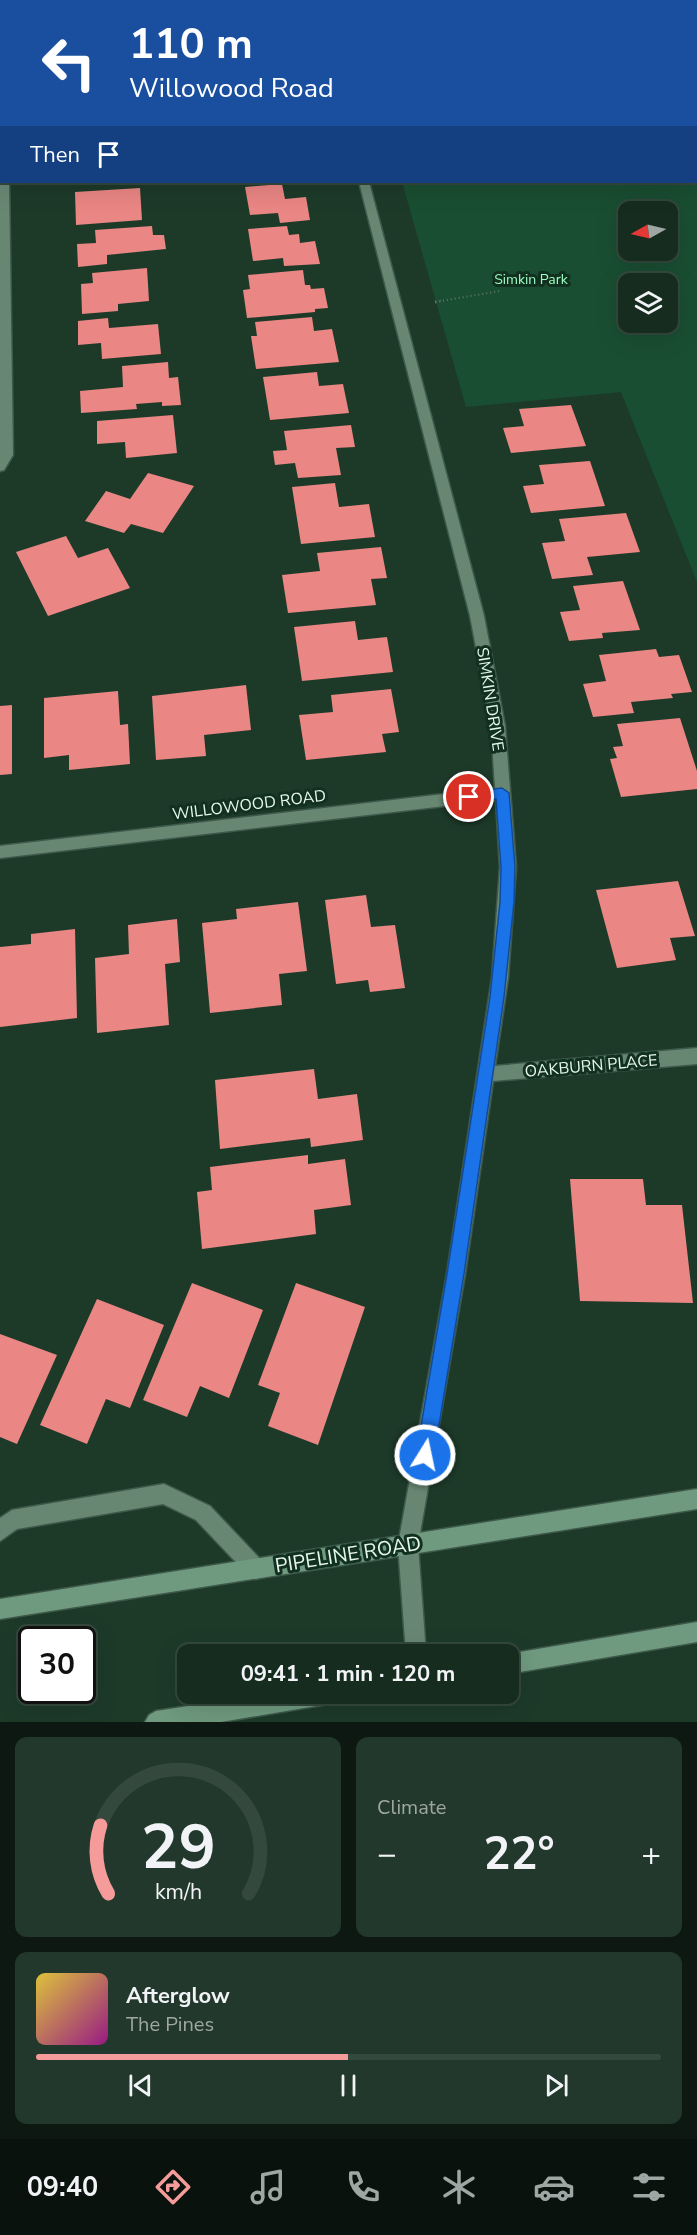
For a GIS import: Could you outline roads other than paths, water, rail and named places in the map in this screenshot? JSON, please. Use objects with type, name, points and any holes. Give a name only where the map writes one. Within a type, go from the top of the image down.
[{"type":"street","points":[[0,467],[7,456],[4,183]]},
{"type":"street","name":"SIMKIN DRIVE","points":[[364,183],[477,616],[498,726],[508,867],[500,978],[456,1274],[408,1545],[415,1644]]},
{"type":"street","name":"WILLOWOOD ROAD","points":[[0,852],[502,793]]},
{"type":"street","name":"OAKBURN PLACE","points":[[485,1074],[697,1056]]},
{"type":"street","points":[[0,1531],[12,1520],[164,1494],[203,1513],[256,1569]]},
{"type":"street","name":"PIPELINE ROAD","points":[[0,1609],[697,1499]]},
{"type":"street","points":[[519,1662],[697,1632]]},
{"type":"street","points":[[156,1722],[267,1704]]},
{"type":"park label","name":"Simkin Park","points":[[531,279]]}]
